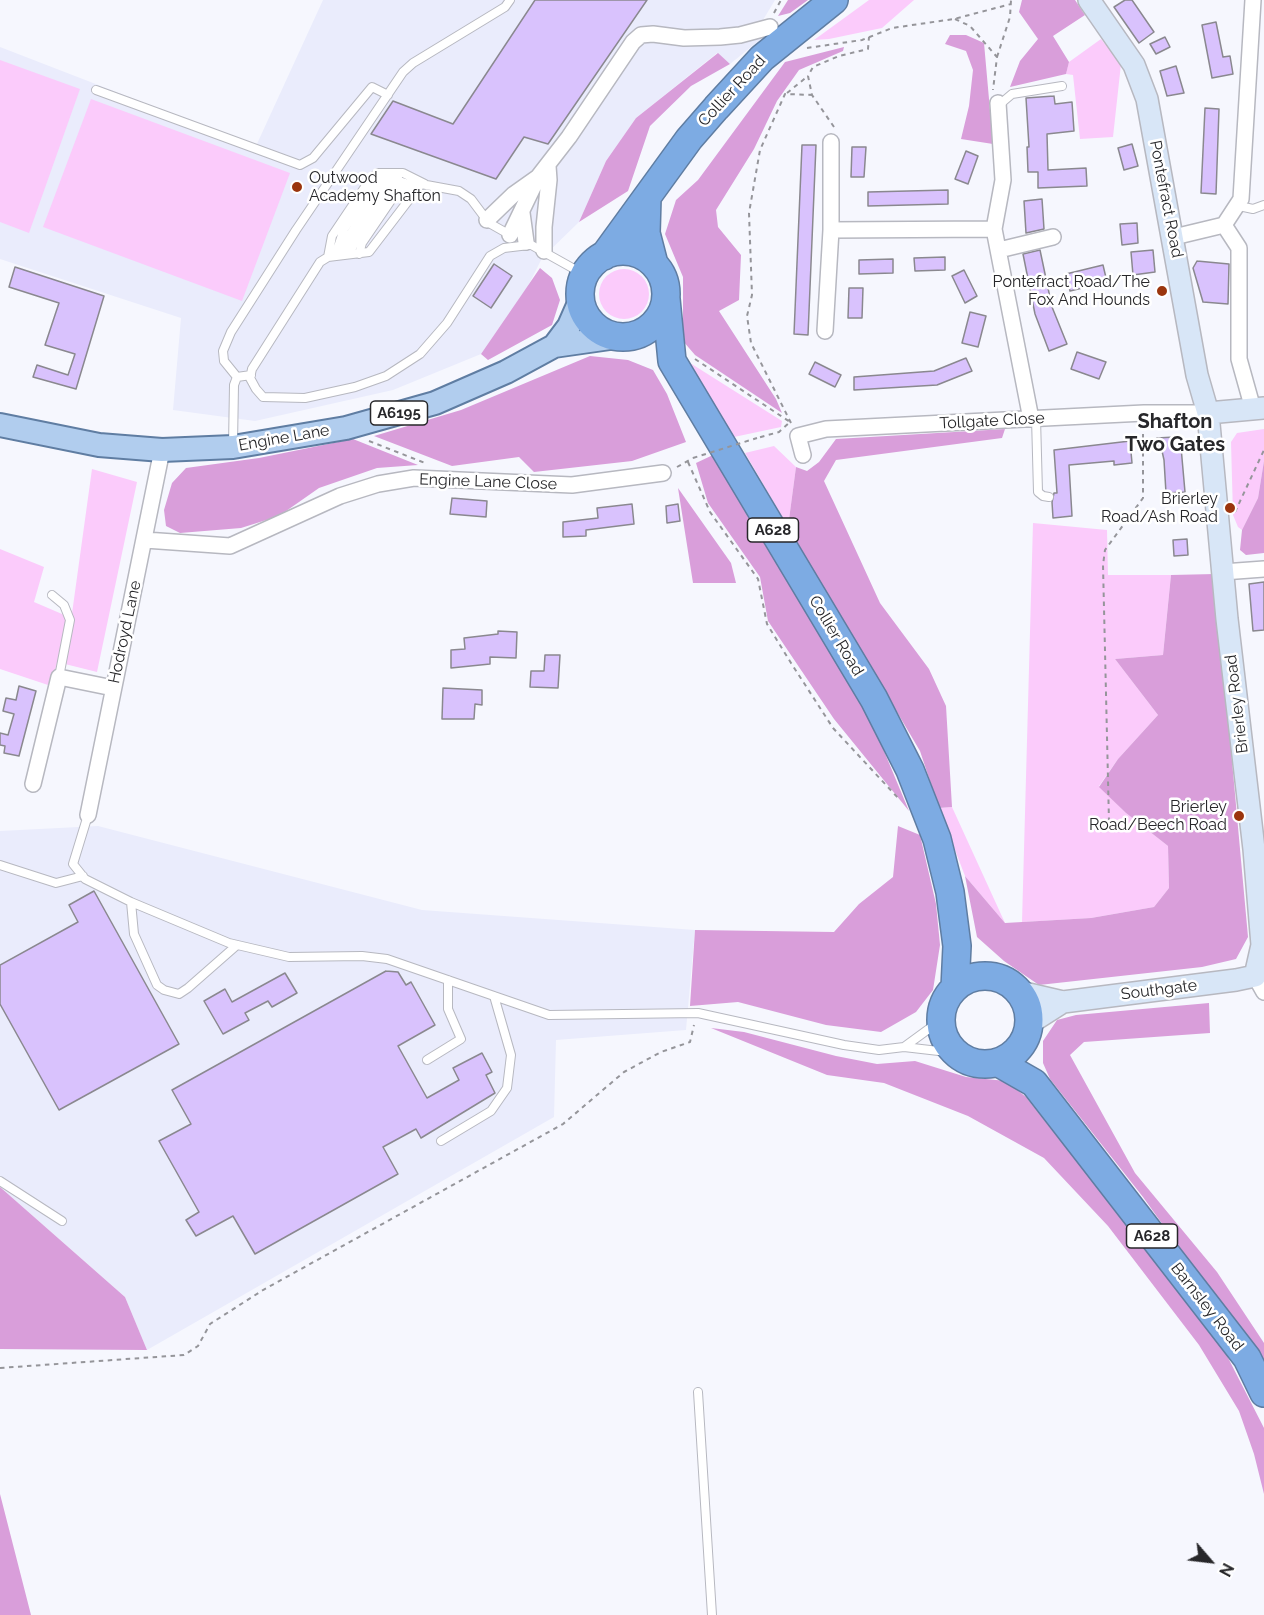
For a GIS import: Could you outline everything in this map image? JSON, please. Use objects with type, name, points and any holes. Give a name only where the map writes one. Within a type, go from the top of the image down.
[{"type":"highway","name":"Collier Road","points":[[604,256],[689,139],[774,35],[834,0]]},
{"type":"highway","name":"A628","points":[[648,198],[646,233],[654,264],[663,280],[666,299]]},
{"type":"highway","points":[[583,288],[593,264],[604,256],[630,252],[654,264]]},
{"type":"highway","name":"A628","points":[[583,288],[584,311],[597,328],[621,337]]},
{"type":"highway","name":"Collier Road","points":[[666,299],[683,360],[874,699],[910,770],[937,840],[950,892],[956,929],[955,988]]},
{"type":"highway","points":[[621,337],[637,335],[657,321],[666,299]]},
{"type":"highway","name":"Collier Road","points":[[621,337],[637,340],[683,360]]},
{"type":"highway","name":"Collier Road","points":[[956,929],[983,976]]},
{"type":"highway","points":[[956,1053],[945,1038],[941,1020],[947,997],[955,988],[973,978],[983,976],[1004,980],[1020,992],[1029,1012],[1028,1029],[1011,1057],[999,1063]]},
{"type":"highway","name":"Barnsley Road","points":[[1028,1029],[1034,1083]]},
{"type":"highway","name":"A628","points":[[956,1053],[976,1064],[999,1063]]},
{"type":"highway","name":"Barnsley Road","points":[[999,1063],[1034,1083],[1247,1358],[1264,1393]]},
{"type":"main road","name":"Engine Lane","points":[[554,346],[569,326],[583,288]]},
{"type":"main road","name":"Engine Lane","points":[[0,425],[99,445],[162,450],[233,447],[346,428],[435,403],[506,372],[554,346],[621,337]]},
{"type":"street","points":[[1174,237],[1224,225],[1239,206],[1253,0]]},
{"type":"street","name":"Pontefract Road","points":[[1094,2],[1134,65],[1147,99],[1174,237],[1197,375],[1208,413]]},
{"type":"street","points":[[498,228],[543,172],[633,42],[641,35],[720,37],[774,35]]},
{"type":"street","points":[[999,104],[1003,180],[994,229],[1033,418]]},
{"type":"street","points":[[825,331],[831,230],[831,142]]},
{"type":"street","points":[[498,228],[522,213],[543,172]]},
{"type":"street","points":[[534,246],[544,227],[549,180],[543,172]]},
{"type":"street","points":[[522,213],[534,246]]},
{"type":"street","points":[[1208,413],[1258,408],[1239,359],[1239,248],[1224,225]]},
{"type":"street","points":[[831,230],[994,229]]},
{"type":"street","points":[[999,250],[1053,237]]},
{"type":"street","name":"Tollgate Close","points":[[798,436],[826,429],[1144,413],[1208,413]]},
{"type":"street","name":"Brierley Road","points":[[1208,413],[1223,572],[1259,849],[1262,945],[1259,984]]},
{"type":"street","points":[[798,436],[803,455]]},
{"type":"street","name":"Hodroyd Lane","points":[[88,815],[162,450]]},
{"type":"street","name":"Engine Lane Close","points":[[145,540],[230,546],[299,517],[340,496],[378,484],[414,478],[572,485],[663,473]]},
{"type":"street","points":[[1223,572],[1264,569]]},
{"type":"street","points":[[33,784],[59,677],[113,688]]},
{"type":"street","name":"Southgate","points":[[1020,992],[1063,1002],[1259,984]]},
{"type":"street","name":"Southgate","points":[[1028,1029],[1063,1002]]},
{"type":"lane","points":[[237,378],[224,361],[223,351],[231,332],[296,230],[388,94],[413,63],[505,7],[510,0]]},
{"type":"lane","points":[[999,104],[1012,94],[1062,86]]},
{"type":"lane","points":[[96,90],[300,165],[308,163],[313,158],[372,87],[388,94]]},
{"type":"lane","points":[[338,255],[332,236],[371,178],[378,173],[403,174],[418,187]]},
{"type":"lane","points":[[534,246],[504,248],[490,256],[447,323],[420,354],[386,376],[319,396],[270,398],[263,397],[256,389],[251,375],[252,369],[314,270],[338,255],[383,186],[399,181],[418,187],[459,191],[471,199],[498,228],[534,246],[583,288]]},
{"type":"lane","points":[[338,255],[369,252],[418,187]]},
{"type":"lane","points":[[359,254],[362,243],[399,190],[418,187]]},
{"type":"lane","points":[[1239,206],[1253,209],[1264,205]]},
{"type":"lane","points":[[237,378],[251,375]]},
{"type":"lane","points":[[233,447],[234,385],[237,378]]},
{"type":"lane","points":[[1033,418],[1038,492],[1049,497]]},
{"type":"lane","points":[[52,595],[64,605],[70,620],[59,677]]},
{"type":"lane","points":[[88,815],[73,864],[83,876],[130,902],[237,945],[289,957],[362,956],[387,959],[549,1015],[698,1013],[844,1045],[879,1050],[904,1047],[956,1053]]},
{"type":"lane","points":[[0,865],[56,884],[83,876]]},
{"type":"lane","points":[[130,902],[134,933],[157,985],[164,990],[180,994],[237,945]]},
{"type":"lane","points":[[427,1060],[461,1039],[448,1009],[448,980]]},
{"type":"lane","points":[[441,1141],[491,1111],[511,1078],[511,1055],[494,996]]},
{"type":"lane","points":[[904,1047],[941,1020]]},
{"type":"lane","points":[[0,1180],[62,1221]]},
{"type":"lane","points":[[698,1392],[712,1615]]},
{"type":"path","points":[[999,104],[993,92],[997,57],[1011,0]]},
{"type":"path","points":[[774,35],[787,51],[868,37],[892,28],[954,19],[1011,4]]},
{"type":"path","points":[[954,19],[970,26],[997,57]]},
{"type":"path","points":[[798,436],[752,343],[747,316],[752,295],[749,213],[760,150],[785,94],[808,76],[813,67],[839,56],[868,49],[868,37]]},
{"type":"path","points":[[808,76],[812,95],[834,127],[831,142]]},
{"type":"path","points":[[785,94],[812,95]]},
{"type":"path","points":[[683,360],[790,422]]},
{"type":"path","points":[[1109,822],[1103,565],[1105,550],[1143,498],[1144,413]]},
{"type":"path","points":[[663,473],[693,458],[779,432],[790,422]]},
{"type":"path","points":[[346,428],[356,436],[430,465],[444,480]]},
{"type":"path","points":[[1233,515],[1264,450]]},
{"type":"path","points":[[687,462],[710,512],[758,579],[767,624],[791,663],[833,728],[905,805]]},
{"type":"path","points":[[0,1368],[184,1355],[198,1346],[210,1324],[263,1290],[524,1148],[563,1124],[624,1072],[661,1052],[690,1042],[698,1013]]},
{"type":"shaded area","name":"Outwood Academy Shafton","points":[[323,0],[775,0],[763,20],[766,35],[730,64],[717,53],[636,118],[606,161],[579,222],[542,258],[528,286],[481,354],[393,390],[255,421],[173,410],[181,318],[0,259],[0,47],[256,146]]},
{"type":"shaded area","points":[[788,0],[808,0],[790,13],[778,16]]},
{"type":"shaded area","points":[[869,0],[914,0],[882,28],[814,40]]},
{"type":"shaded area","points":[[1022,0],[1075,0],[1085,15],[1053,36],[1069,62],[1066,74],[1010,87],[1020,61],[1038,39],[1019,12]]},
{"type":"shaded area","points":[[950,35],[966,35],[984,43],[993,144],[961,139],[969,106],[973,70],[966,51],[945,44]]},
{"type":"shaded area","points":[[1101,39],[1121,64],[1113,137],[1080,139],[1073,75],[1066,74],[1069,62]]},
{"type":"shaded area","points":[[844,47],[843,51],[799,70],[777,101],[754,149],[716,210],[718,227],[741,255],[739,300],[719,311],[776,399],[782,413],[695,355],[683,341],[683,277],[665,234],[676,200],[698,180],[785,62]]},
{"type":"shaded area","points":[[718,53],[730,64],[691,86],[650,126],[628,191],[579,222],[606,161],[636,118]]},
{"type":"shaded area","points":[[0,60],[80,89],[29,233],[0,222]]},
{"type":"shaded area","points":[[91,99],[290,173],[242,301],[43,227]]},
{"type":"shaded area","points":[[540,268],[552,278],[560,300],[552,325],[488,360],[481,354]]},
{"type":"shaded area","points":[[619,269],[629,269],[642,276],[649,289],[649,299],[642,312],[629,319],[619,319],[610,315],[603,308],[599,299],[599,289],[603,280],[610,273]]},
{"type":"shaded area","points":[[590,356],[628,360],[653,370],[667,394],[686,442],[632,461],[534,472],[519,457],[452,466],[374,436],[461,410]]},
{"type":"shaded area","points":[[687,361],[782,421],[781,427],[734,437]]},
{"type":"shaded area","points":[[1005,429],[1002,438],[836,460],[824,481],[880,603],[929,669],[946,706],[952,807],[939,808],[920,751],[788,527],[796,467],[807,471],[819,462],[836,439]]},
{"type":"shaded area","points":[[1264,429],[1264,461],[1258,498],[1242,530],[1238,527],[1233,515],[1231,442],[1237,433]]},
{"type":"shaded area","points":[[353,439],[418,465],[377,468],[319,488],[279,516],[241,528],[180,533],[166,526],[164,510],[172,483],[186,468],[259,458]]},
{"type":"shaded area","points":[[774,446],[796,467],[788,527],[745,453]]},
{"type":"shaded area","points":[[713,455],[864,703],[909,811],[834,719],[768,621],[760,577],[708,503],[696,463]]},
{"type":"shaded area","points":[[1264,461],[1264,553],[1246,555],[1240,550],[1242,530],[1258,498]]},
{"type":"shaded area","points":[[92,469],[137,482],[97,672],[65,664]]},
{"type":"shaded area","points":[[678,488],[731,563],[736,583],[693,583]]},
{"type":"shaded area","points":[[1033,523],[1107,530],[1108,575],[1171,575],[1163,655],[1115,659],[1158,715],[1118,759],[1099,786],[1126,813],[1168,846],[1169,888],[1154,907],[1091,918],[1022,922]]},
{"type":"shaded area","points":[[0,549],[44,567],[34,602],[69,617],[51,686],[0,669]]},
{"type":"shaded area","points":[[1215,574],[1248,937],[1236,959],[1202,967],[1039,985],[1004,961],[977,937],[965,876],[1005,923],[1091,918],[1154,907],[1169,888],[1168,846],[1126,813],[1099,787],[1118,759],[1158,715],[1115,659],[1163,655],[1171,575]]},
{"type":"shaded area","points":[[952,807],[1005,923],[965,876],[939,808]]},
{"type":"shaded area","points":[[98,826],[422,910],[695,930],[686,1030],[556,1040],[554,1117],[147,1350],[125,1297],[0,1187],[0,831]]},
{"type":"shaded area","points":[[898,826],[920,835],[936,904],[940,945],[933,990],[916,1012],[881,1032],[826,1025],[738,1002],[690,1006],[695,930],[834,932],[859,904],[893,877]]},
{"type":"shaded area","points":[[1209,1003],[1210,1033],[1084,1042],[1070,1055],[1135,1173],[1217,1272],[1264,1343],[1264,1366],[1143,1197],[1050,1079],[1043,1063],[1043,1041],[1057,1020],[1076,1015]]},
{"type":"shaded area","points":[[711,1028],[744,1032],[836,1056],[877,1064],[915,1061],[966,1077],[1006,1081],[1026,1097],[1222,1346],[1264,1428],[1264,1494],[1254,1454],[1239,1411],[1199,1345],[1108,1226],[1044,1158],[968,1116],[884,1083],[827,1075]]},
{"type":"shaded area","points":[[0,1187],[125,1297],[147,1350],[0,1349]]},
{"type":"shaded area","points":[[0,1494],[31,1615],[0,1615]]},
{"type":"building","points":[[535,0],[647,0],[548,144],[524,137],[496,179],[371,134],[393,101],[453,124]]},
{"type":"building","points":[[1125,0],[1132,0],[1154,32],[1139,43],[1114,7]]},
{"type":"building","points":[[1216,22],[1223,57],[1230,56],[1233,74],[1212,78],[1202,25]]},
{"type":"building","points":[[1165,37],[1170,47],[1156,54],[1150,44]]},
{"type":"building","points":[[1176,66],[1184,93],[1167,96],[1160,71]]},
{"type":"building","points":[[1054,96],[1055,104],[1072,102],[1074,131],[1047,134],[1048,170],[1086,168],[1087,186],[1038,188],[1038,172],[1028,172],[1026,98]]},
{"type":"building","points":[[1205,108],[1219,109],[1216,194],[1201,193]]},
{"type":"building","points":[[1132,144],[1138,166],[1124,170],[1118,148]]},
{"type":"building","points":[[802,145],[816,145],[808,335],[794,334]]},
{"type":"building","points":[[852,147],[866,147],[864,177],[851,177]]},
{"type":"building","points":[[966,151],[978,156],[968,184],[955,179]]},
{"type":"building","points":[[948,190],[948,204],[868,206],[868,192]]},
{"type":"building","points":[[1042,199],[1044,229],[1026,233],[1024,201]]},
{"type":"building","points":[[1137,223],[1138,243],[1122,245],[1120,224]]},
{"type":"building","points":[[1040,250],[1052,307],[1067,344],[1049,351],[1035,314],[1023,254]]},
{"type":"building","points":[[1153,250],[1155,272],[1133,275],[1131,252]]},
{"type":"building","points":[[945,257],[945,270],[915,271],[914,258]]},
{"type":"building","points":[[893,259],[893,273],[859,274],[859,260]]},
{"type":"building","points":[[1197,261],[1229,264],[1228,304],[1203,302],[1193,268]]},
{"type":"building","points":[[494,264],[512,276],[491,308],[473,296]]},
{"type":"building","points":[[1103,265],[1107,282],[1070,291],[1066,274]]},
{"type":"building","points":[[15,267],[104,296],[76,389],[33,377],[37,365],[68,375],[75,354],[45,345],[59,303],[9,287]]},
{"type":"building","points":[[964,270],[977,296],[965,303],[952,276]]},
{"type":"building","points":[[849,288],[863,288],[862,318],[848,318]]},
{"type":"building","points":[[970,312],[986,316],[978,347],[962,343]]},
{"type":"building","points":[[1077,352],[1106,362],[1099,379],[1071,369]]},
{"type":"building","points":[[966,358],[972,371],[937,385],[854,390],[854,377],[934,371]]},
{"type":"building","points":[[815,362],[841,375],[835,387],[809,374]]},
{"type":"building","points":[[1175,437],[1176,448],[1181,447],[1185,492],[1166,493],[1164,460],[1162,451],[1158,451],[1157,438]]},
{"type":"building","points":[[1130,441],[1132,463],[1114,465],[1114,461],[1069,465],[1072,516],[1053,518],[1052,502],[1054,493],[1057,493],[1054,450]]},
{"type":"building","points":[[452,498],[487,501],[486,517],[450,514]]},
{"type":"building","points":[[632,504],[634,524],[586,530],[586,536],[563,537],[563,522],[598,518],[597,508]]},
{"type":"building","points":[[678,504],[680,521],[667,523],[666,506]]},
{"type":"building","points":[[1187,539],[1188,555],[1174,556],[1173,540]]},
{"type":"building","points":[[1264,582],[1264,630],[1253,631],[1249,584]]},
{"type":"building","points":[[498,631],[517,632],[516,658],[490,657],[490,664],[451,668],[451,650],[465,649],[464,638],[498,634]]},
{"type":"building","points":[[545,655],[560,655],[558,688],[530,687],[531,671],[544,671]]},
{"type":"building","points":[[19,686],[36,691],[19,756],[4,753],[5,746],[0,745],[0,733],[8,735],[14,714],[3,711],[6,698],[16,700]]},
{"type":"building","points":[[443,688],[482,690],[482,705],[475,704],[474,719],[442,719]]},
{"type":"building","points":[[94,891],[179,1044],[59,1110],[0,1004],[0,965],[78,922],[69,905]]},
{"type":"building","points":[[386,971],[398,972],[406,985],[411,982],[435,1025],[398,1046],[427,1098],[459,1080],[453,1068],[482,1053],[492,1072],[486,1075],[495,1093],[421,1138],[416,1129],[383,1147],[398,1174],[255,1254],[233,1216],[196,1236],[186,1220],[199,1212],[159,1141],[191,1124],[172,1090]]},
{"type":"building","points":[[285,973],[297,993],[272,1007],[268,1001],[245,1013],[249,1020],[223,1034],[204,1001],[225,989],[232,1002]]},
{"type":"place","name":"Outwood Academy Shafton","points":[[297,187]]},
{"type":"place","name":"Pontefract Road/The Fox And Hounds","points":[[1162,291]]},
{"type":"place","name":"Brierley Road/Ash Road","points":[[1230,508]]},
{"type":"place","name":"Brierley Road/Beech Road","points":[[1239,816]]},
{"type":"district","name":"Shafton Two Gates","points":[[1175,434]]}]
